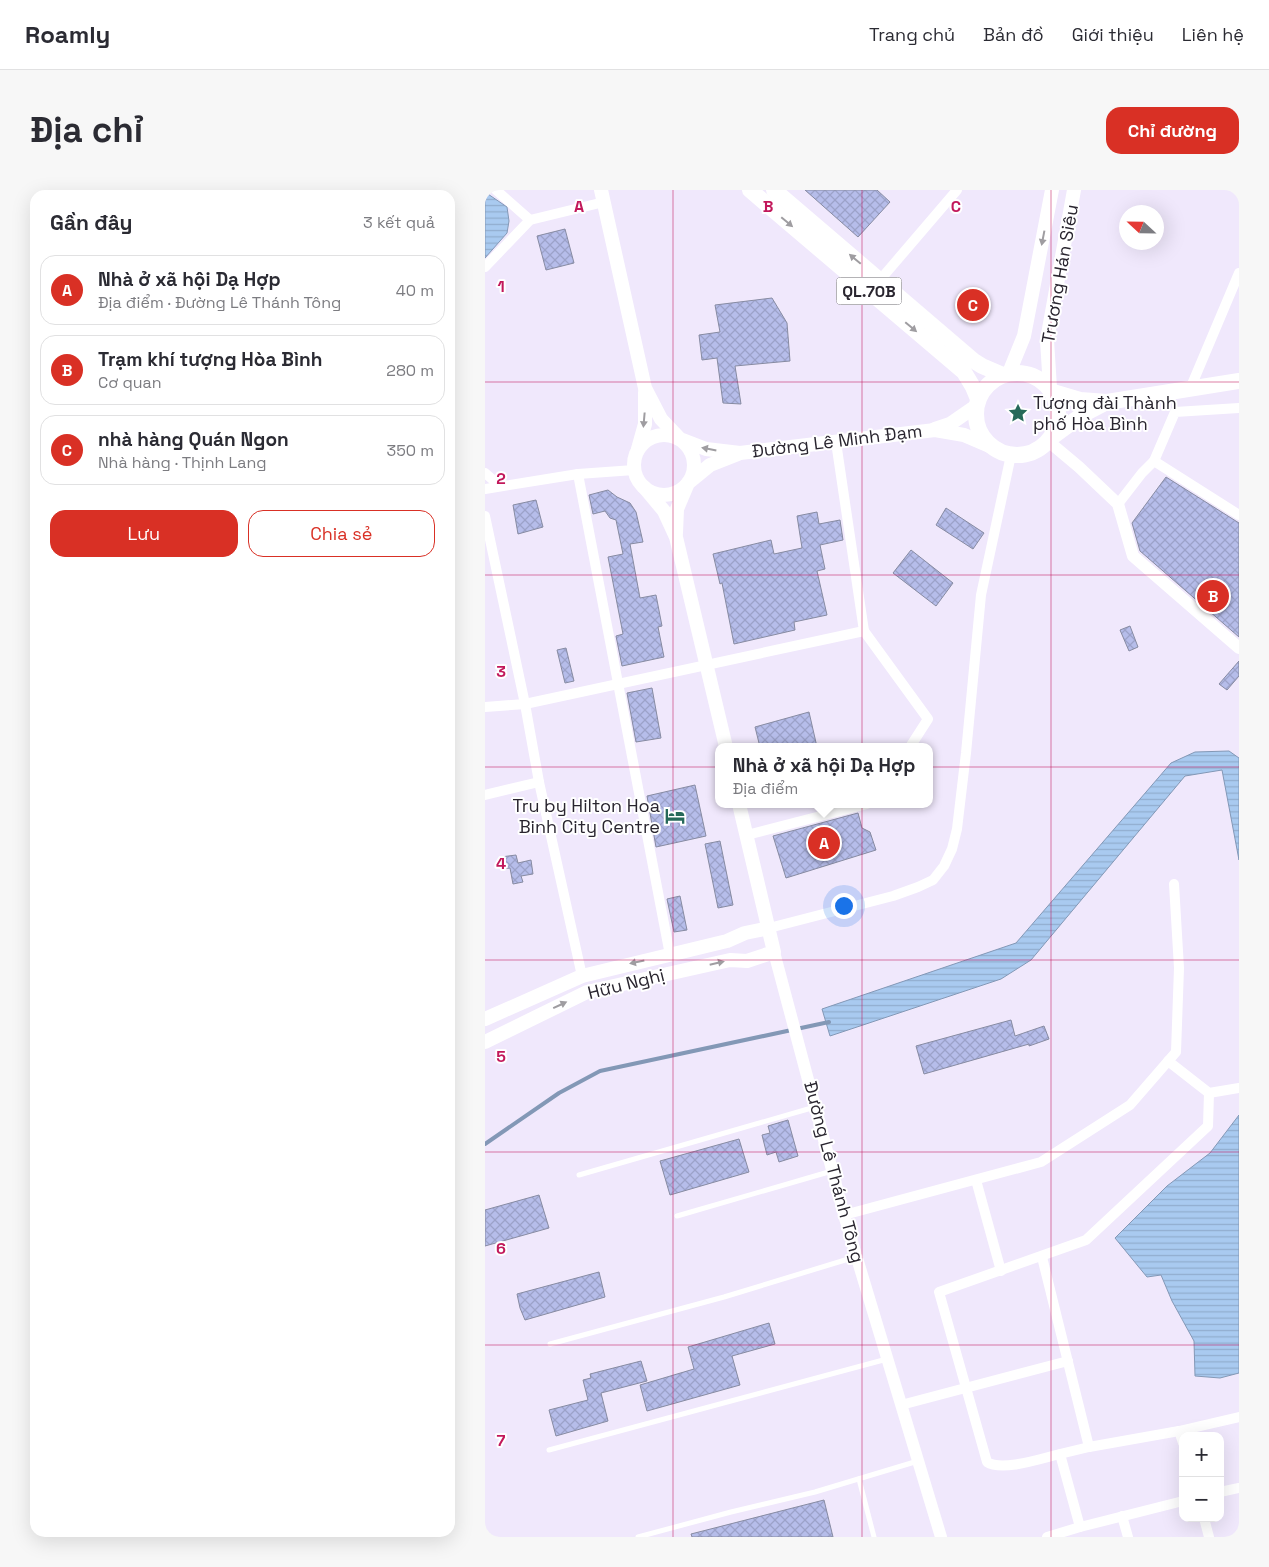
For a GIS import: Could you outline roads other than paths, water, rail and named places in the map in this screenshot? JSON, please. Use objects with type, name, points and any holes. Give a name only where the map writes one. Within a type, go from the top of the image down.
[{"type":"main road","name":"QL.70B","points":[[750,190],[964,372],[973,386],[977,402]]},
{"type":"main road","name":"QL.70B","points":[[774,190],[974,361],[982,366],[1006,374]]},
{"type":"main road","name":"Trương Hán Siêu","points":[[1006,374],[1024,336],[1052,190]]},
{"type":"main road","name":"Trương Hán Siêu","points":[[1051,390],[1047,340],[1074,190]]},
{"type":"main road","points":[[602,196],[645,388],[645,424],[637,451],[634,470],[638,480],[664,511],[676,537],[725,743]]},
{"type":"main road","points":[[1049,439],[1056,427],[1057,403],[1051,390],[1041,380],[1020,372],[1006,374],[988,384],[977,402],[976,417],[978,428],[992,447],[1011,455],[1031,453],[1082,414],[1107,402]]},
{"type":"main road","points":[[1051,390],[1080,400],[1107,402],[1239,381]]},
{"type":"main road","points":[[645,388],[661,419],[687,446],[692,454],[693,474],[677,509],[676,537]]},
{"type":"main road","name":"Đường Lê Minh Đạm","points":[[740,453],[935,430],[950,424],[977,402]]},
{"type":"main road","name":"Đường Lê Minh Đạm","points":[[935,430],[964,435],[992,447]]},
{"type":"main road","points":[[637,451],[643,443],[652,437],[671,435],[706,449],[740,453]]},
{"type":"main road","points":[[644,487],[653,493],[662,495],[672,494],[681,490],[711,466],[740,453]]},
{"type":"main road","name":"Đường Lê Thánh Tông","points":[[740,808],[774,952]]},
{"type":"main road","name":"Hữu Nghị","points":[[485,1020],[582,976],[727,941],[745,933],[769,928]]},
{"type":"main road","name":"Hữu Nghị","points":[[485,1042],[587,992],[730,960],[747,961],[774,952]]},
{"type":"main road","points":[[523,1002],[531,1019]]},
{"type":"street","points":[[496,190],[530,220]]},
{"type":"street","points":[[880,280],[957,190]]},
{"type":"street","points":[[485,267],[530,220],[602,196]]},
{"type":"street","points":[[1190,389],[1239,274]]},
{"type":"street","points":[[1118,504],[1154,461],[1175,412],[1239,408]]},
{"type":"street","points":[[1049,439],[1118,504],[1133,556],[1239,648]]},
{"type":"street","points":[[836,442],[865,631],[928,718],[912,743]]},
{"type":"street","points":[[769,928],[893,896],[933,880],[944,866],[952,849],[958,821],[981,595],[1011,455]]},
{"type":"street","points":[[1154,461],[1239,516]]},
{"type":"street","points":[[485,489],[578,474],[634,470]]},
{"type":"street","points":[[485,473],[500,486]]},
{"type":"street","points":[[578,474],[670,955]]},
{"type":"street","points":[[485,516],[525,704],[539,782],[582,976]]},
{"type":"street","points":[[485,706],[525,704],[865,631]]},
{"type":"street","points":[[485,795],[539,782]]},
{"type":"street","points":[[747,835],[852,808]]},
{"type":"street","points":[[844,1215],[1041,1162],[1130,1105],[1176,1052],[1179,968],[1175,884]]},
{"type":"street","name":"Đường Lê Thánh Tông","points":[[774,952],[844,1215],[941,1537]]},
{"type":"street","points":[[1168,1062],[1209,1093],[1239,1088]]},
{"type":"street","points":[[1209,1093],[1208,1126],[1086,1240],[939,1292],[985,1458],[990,1464],[1000,1466],[1020,1463],[1239,1417]]},
{"type":"street","points":[[976,1180],[1001,1271]]},
{"type":"street","points":[[1042,1257],[1089,1447]]},
{"type":"street","points":[[901,1405],[1068,1361]]},
{"type":"street","points":[[1060,1454],[1080,1526]]},
{"type":"street","points":[[1224,1491],[1239,1488]]},
{"type":"street","points":[[1053,1536],[1080,1526],[1179,1503]]},
{"type":"street","points":[[1122,1516],[1128,1537]]},
{"type":"street","points":[[1205,1522],[1209,1537]]},
{"type":"lane","points":[[579,1175],[815,1107]]},
{"type":"lane","points":[[677,1216],[832,1170]]},
{"type":"lane","points":[[550,1344],[724,1297],[857,1257]]},
{"type":"lane","points":[[549,1450],[887,1359]]},
{"type":"lane","points":[[638,1537],[815,1492],[918,1461]]},
{"type":"lane","points":[[859,1479],[874,1537]]},
{"type":"water","points":[[485,192],[507,207],[509,221],[507,233],[485,258]]},
{"type":"water","points":[[1229,751],[1239,758],[1239,860],[1222,770],[1185,776],[1031,960],[1001,979],[830,1036],[822,1009],[1016,943],[1171,763],[1195,752]]},
{"type":"water","points":[[1239,1115],[1239,1373],[1220,1378],[1195,1376],[1194,1341],[1172,1301],[1161,1275],[1147,1277],[1115,1238],[1167,1186],[1210,1153]]},
{"type":"waterway","points":[[485,1144],[559,1093],[600,1071],[829,1022]]},
{"type":"place","name":"nhà hàng Quán Ngon","points":[[973,305]]},
{"type":"place","name":"Tượng đài Thành phố Hòa Bình","points":[[1018,413]]},
{"type":"place","name":"Trạm khí tượng Hòa Bình","points":[[1213,596]]},
{"type":"place","name":"Tru by Hilton Hoa Binh City Centre","points":[[675,816]]},
{"type":"place","name":"Nhà ở xã hội Dạ Hợp","points":[[824,843]]}]
